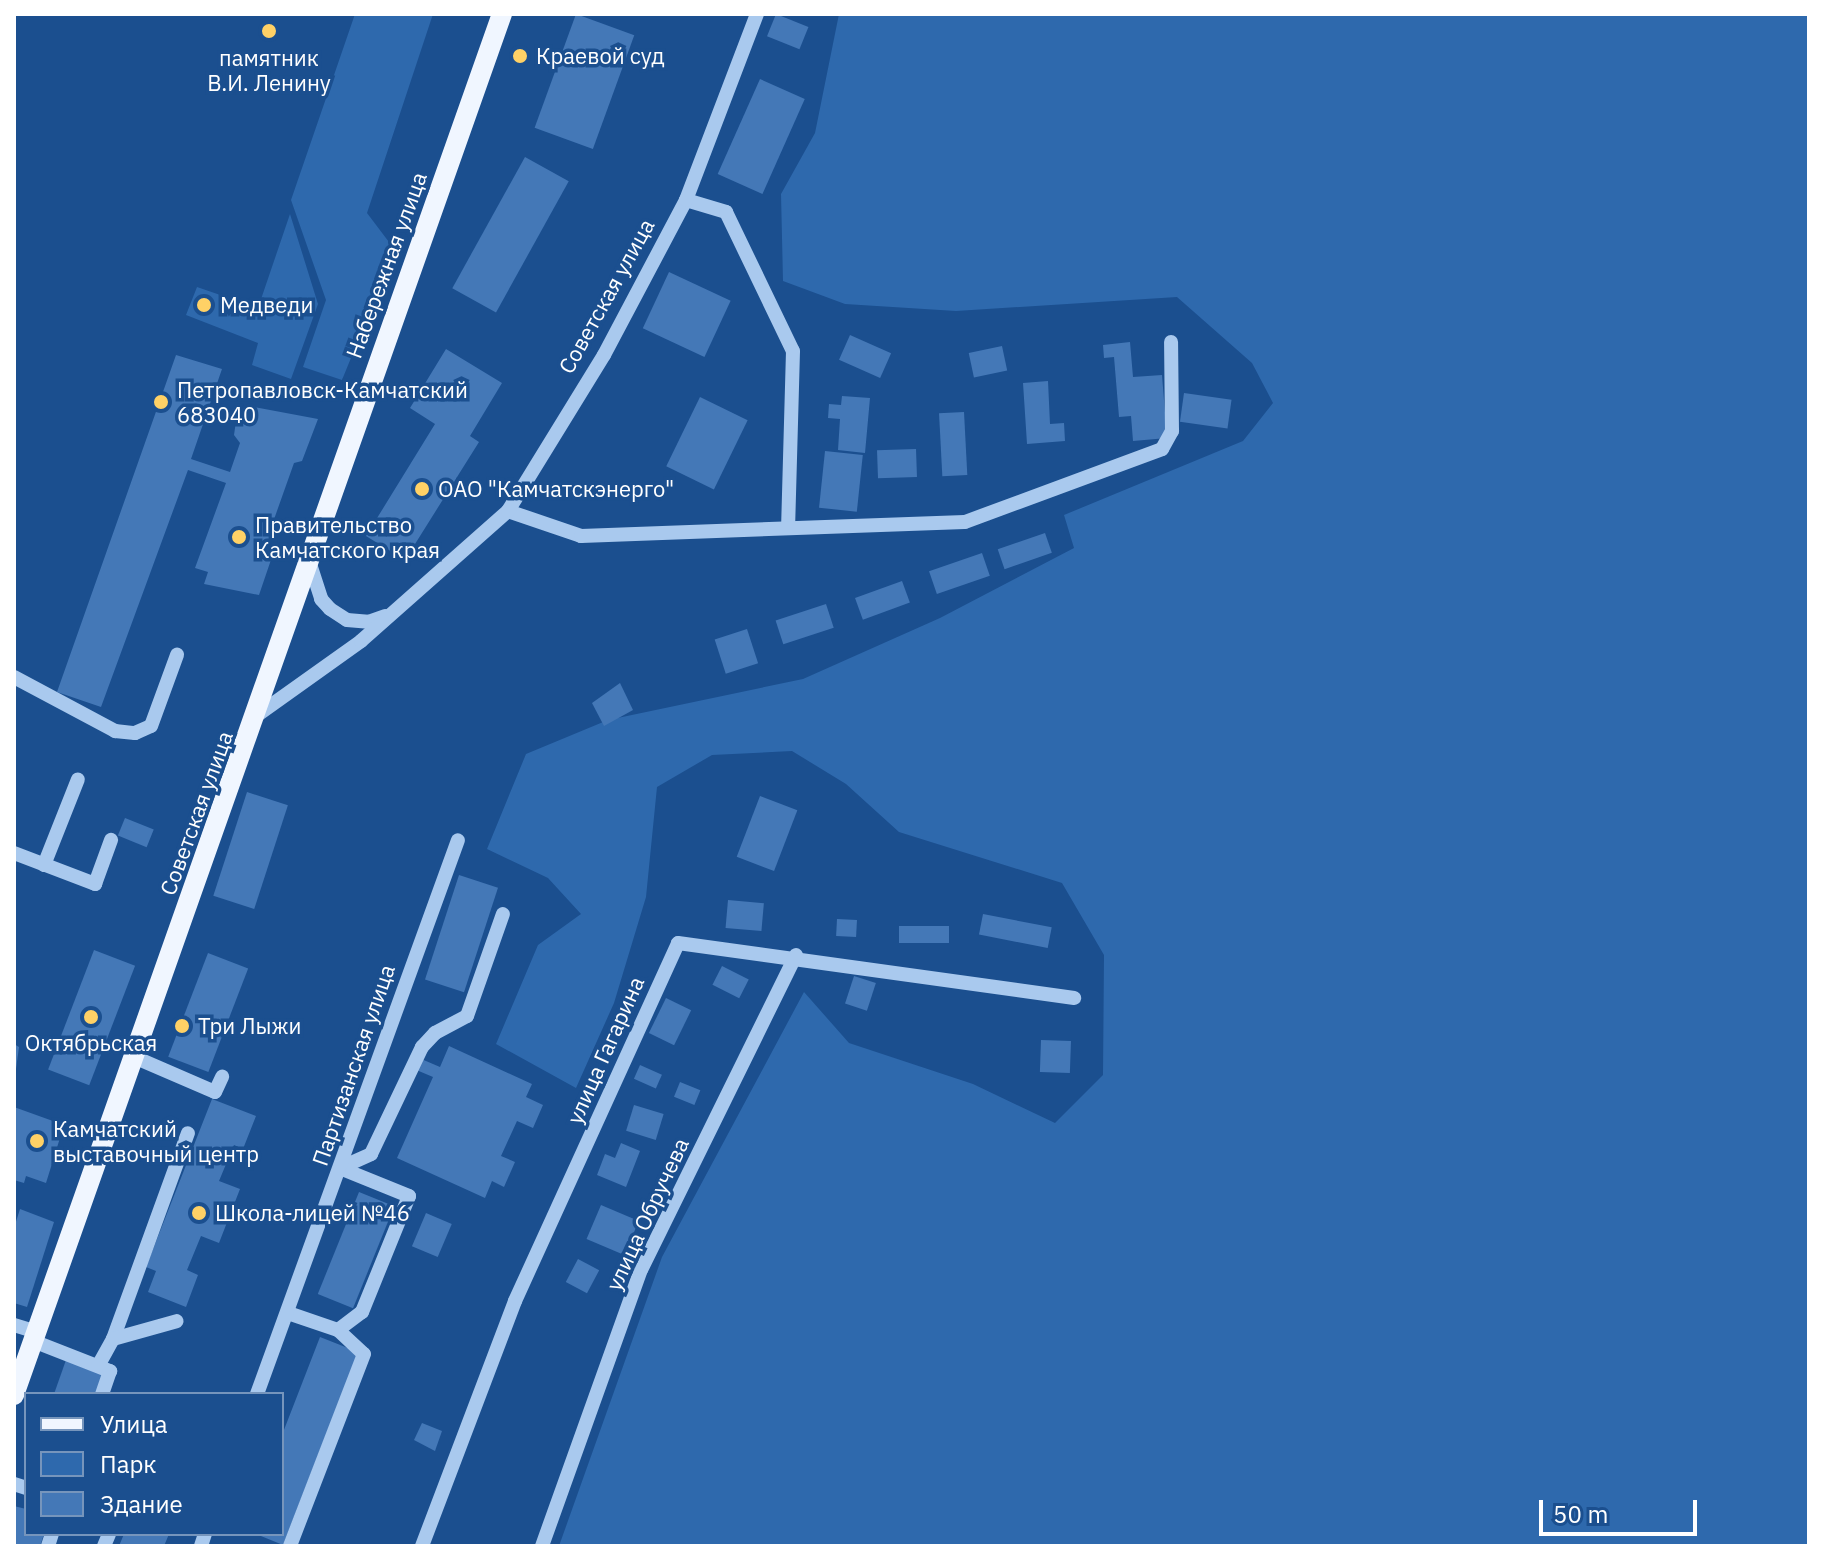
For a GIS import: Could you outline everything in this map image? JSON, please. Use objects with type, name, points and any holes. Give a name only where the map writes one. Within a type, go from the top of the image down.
[{"type":"main road","name":"Набережная улица","points":[[256,716],[502,14]]},
{"type":"main road","name":"Советская улица","points":[[14,1395],[256,716]]},
{"type":"street","name":"Советская улица","points":[[256,716],[393,613],[508,511],[604,355],[686,200],[757,14]]},
{"type":"street","points":[[686,200],[726,212],[793,351],[788,525]]},
{"type":"street","points":[[508,511],[581,536],[788,525],[934,527],[965,522],[1139,462],[1162,449],[1172,431],[1171,342]]},
{"type":"street","points":[[309,561],[321,599],[347,620],[368,622],[393,613]]},
{"type":"street","points":[[14,677],[115,731],[135,733],[151,726],[177,655]]},
{"type":"street","points":[[44,865],[78,779]]},
{"type":"street","points":[[14,853],[95,884],[111,840]]},
{"type":"street","name":"Партизанская улица","points":[[258,1392],[458,840]]},
{"type":"street","points":[[340,1168],[371,1154],[422,1047],[435,1033],[467,1016],[503,914]]},
{"type":"street","name":"улица Гагарина","points":[[422,1546],[515,1301],[678,943],[796,955],[1074,998]]},
{"type":"street","name":"улица Обручева","points":[[542,1546],[641,1270],[796,955]]},
{"type":"street","points":[[134,1057],[215,1092],[222,1077]]},
{"type":"street","points":[[98,1366],[113,1339],[188,1133]]},
{"type":"street","points":[[338,1330],[362,1312],[409,1196],[340,1168]]},
{"type":"street","points":[[288,1313],[338,1330],[364,1354],[290,1546]]},
{"type":"street","points":[[113,1339],[177,1321]]},
{"type":"street","points":[[14,1325],[110,1371],[103,1392]]},
{"type":"green space","points":[[355,14],[433,14],[367,213],[395,250],[342,380],[303,367],[326,300],[291,200]]},
{"type":"green space","points":[[839,14],[1809,14],[1809,1546],[559,1546],[662,1257],[804,992],[849,1043],[973,1084],[1055,1123],[1103,1075],[1104,955],[1062,883],[899,832],[846,784],[792,751],[712,755],[657,787],[646,897],[614,1003],[576,1088],[496,1044],[538,945],[581,914],[548,878],[487,849],[526,754],[608,720],[803,679],[940,618],[1074,548],[1064,515],[1243,441],[1273,403],[1252,363],[1177,297],[956,311],[845,304],[783,281],[781,194],[815,133]]},
{"type":"green space","points":[[290,214],[318,304],[291,379],[252,365],[258,343],[186,315],[197,287],[258,308]]},
{"type":"building","points":[[576,14],[634,35],[593,149],[535,128]]},
{"type":"building","points":[[776,14],[808,27],[799,49],[767,36]]},
{"type":"building","points":[[760,79],[805,99],[762,194],[718,174]]},
{"type":"building","points":[[525,157],[569,181],[496,312],[452,288]]},
{"type":"building","points":[[669,272],[731,301],[704,357],[643,328]]},
{"type":"building","points":[[850,335],[891,353],[880,378],[839,360]]},
{"type":"building","points":[[1130,342],[1133,377],[1162,375],[1167,438],[1133,441],[1131,416],[1119,417],[1114,357],[1104,358],[1103,345]]},
{"type":"building","points":[[1002,346],[1007,370],[974,378],[969,353]]},
{"type":"building","name":"ОАО \"Камчатскэнерго\"","points":[[446,349],[502,383],[470,436],[479,442],[405,560],[366,536],[435,424],[410,408]]},
{"type":"building","name":"Правительство Камчатского края","points":[[176,355],[222,369],[191,459],[230,472],[240,443],[234,435],[236,421],[248,406],[318,419],[302,461],[294,463],[272,525],[276,527],[269,546],[275,548],[259,595],[204,584],[208,572],[195,568],[226,483],[188,470],[101,707],[57,692]]},
{"type":"building","points":[[1048,381],[1050,424],[1064,423],[1065,441],[1027,444],[1023,383]]},
{"type":"building","points":[[1184,393],[1232,400],[1227,428],[1180,422]]},
{"type":"building","points":[[842,396],[870,398],[865,453],[838,450],[840,419],[828,418],[829,404],[841,405]]},
{"type":"building","points":[[700,397],[748,420],[714,489],[666,466]]},
{"type":"building","points":[[964,412],[967,475],[942,476],[939,413]]},
{"type":"building","points":[[916,449],[917,477],[878,478],[877,450]]},
{"type":"building","points":[[825,451],[863,455],[857,512],[819,508]]},
{"type":"building","points":[[1045,533],[1052,553],[1005,569],[998,549]]},
{"type":"building","points":[[982,553],[990,576],[937,594],[929,571]]},
{"type":"building","points":[[902,581],[910,603],[863,620],[855,598]]},
{"type":"building","points":[[826,604],[834,628],[783,644],[776,620]]},
{"type":"building","points":[[747,629],[758,663],[726,674],[715,640]]},
{"type":"building","points":[[620,683],[633,710],[604,726],[592,703]]},
{"type":"building","points":[[247,792],[288,805],[254,909],[213,896]]},
{"type":"building","points":[[760,796],[797,810],[774,871],[737,857]]},
{"type":"building","points":[[125,818],[154,830],[147,847],[118,836]]},
{"type":"building","points":[[459,875],[498,888],[464,992],[425,980]]},
{"type":"building","points":[[728,900],[764,903],[761,931],[726,928]]},
{"type":"building","points":[[983,914],[1052,927],[1048,948],[979,935]]},
{"type":"building","points":[[837,919],[857,920],[856,937],[836,936]]},
{"type":"building","points":[[899,926],[949,926],[949,943],[899,943]]},
{"type":"building","name":"Октябрьская","points":[[94,950],[135,966],[89,1085],[48,1069]]},
{"type":"building","points":[[208,953],[248,968],[208,1072],[168,1057]]},
{"type":"building","points":[[722,966],[749,980],[739,998],[712,985]]},
{"type":"building","points":[[854,976],[876,983],[867,1011],[845,1004]]},
{"type":"building","points":[[666,998],[691,1010],[674,1045],[649,1033]]},
{"type":"building","points":[[1041,1040],[1071,1041],[1070,1073],[1040,1072]]},
{"type":"building","name":"Камчатский выставочный центр","points":[[14,1044],[19,1047],[16,1069],[14,1068]]},
{"type":"building","points":[[449,1046],[532,1084],[526,1097],[543,1105],[533,1128],[517,1121],[501,1156],[515,1162],[504,1187],[492,1181],[485,1198],[397,1158],[433,1077],[414,1069],[419,1058],[440,1067]]},
{"type":"building","points":[[640,1065],[662,1075],[656,1088],[634,1079]]},
{"type":"building","points":[[680,1082],[700,1090],[694,1105],[674,1097]]},
{"type":"building","name":"Школа-лицей №46","points":[[212,1099],[256,1116],[243,1149],[234,1145],[219,1181],[240,1189],[219,1243],[201,1236],[187,1270],[198,1275],[186,1307],[148,1292],[156,1271],[146,1267]]},
{"type":"building","points":[[634,1105],[664,1114],[656,1140],[626,1131]]},
{"type":"building","name":"Камчатский выставочный центр","points":[[14,1107],[64,1125],[46,1183],[26,1176],[24,1183],[14,1180]]},
{"type":"building","points":[[621,1143],[640,1151],[626,1187],[597,1175],[605,1154],[615,1158]]},
{"type":"building","points":[[359,1192],[394,1206],[353,1308],[318,1294]]},
{"type":"building","points":[[601,1205],[639,1221],[624,1255],[587,1239]]},
{"type":"building","points":[[20,1209],[54,1222],[27,1307],[14,1303],[14,1228]]},
{"type":"building","points":[[426,1213],[452,1224],[438,1257],[412,1246]]},
{"type":"building","points":[[578,1259],[599,1270],[587,1293],[566,1282]]},
{"type":"building","points":[[320,1337],[358,1352],[283,1545],[261,1536],[284,1536],[284,1430]]},
{"type":"building","points":[[66,1360],[106,1376],[101,1392],[55,1392]]},
{"type":"building","points":[[422,1423],[442,1431],[435,1451],[414,1440]]},
{"type":"building","points":[[14,1506],[24,1508],[24,1536],[43,1536],[40,1546],[14,1546]]},
{"type":"building","points":[[123,1536],[168,1536],[164,1546],[119,1546]]},
{"type":"place","name":"памятник В.И. Ленину","points":[[269,31]]},
{"type":"place","name":"Краевой суд","points":[[520,56]]},
{"type":"place","name":"Медведи","points":[[204,305]]},
{"type":"place","name":"Петропавловск-Камчатский 683040","points":[[161,402]]},
{"type":"place","name":"ОАО \"Камчатскэнерго\"","points":[[422,489]]},
{"type":"place","name":"Правительство Камчатского края","points":[[239,537]]},
{"type":"place","name":"Октябрьская","points":[[91,1017]]},
{"type":"place","name":"Три Лыжи","points":[[182,1026]]},
{"type":"place","name":"Камчатский выставочный центр","points":[[37,1141]]},
{"type":"place","name":"Школа-лицей №46","points":[[199,1213]]}]
